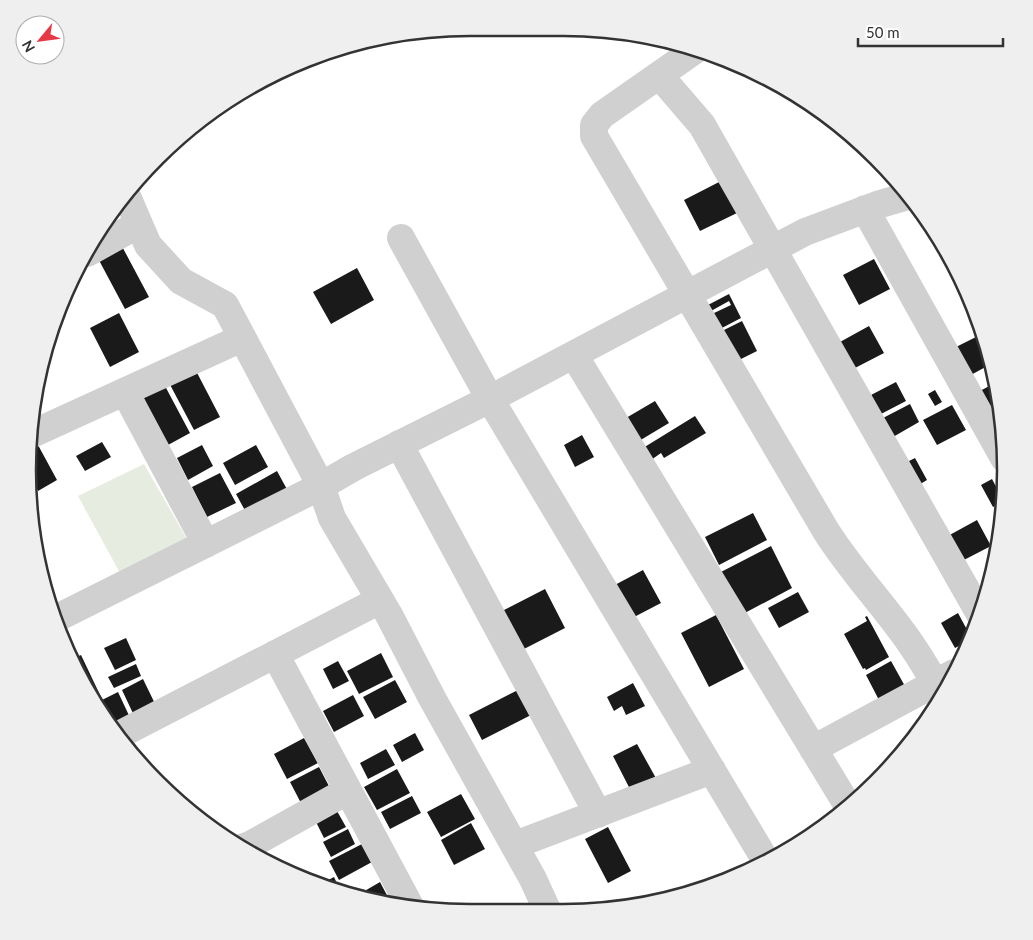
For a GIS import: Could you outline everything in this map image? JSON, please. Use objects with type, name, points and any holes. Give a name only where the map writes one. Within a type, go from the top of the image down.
[{"type":"street","points":[[688,55],[602,115],[594,125],[594,136],[841,555],[942,682]]},
{"type":"street","points":[[659,75],[702,124],[975,605]]},
{"type":"street","points":[[62,616],[490,399],[805,232],[865,209],[901,198]]},
{"type":"street","points":[[129,202],[148,245],[181,281],[225,305],[321,486],[332,518],[380,600],[432,698],[533,879],[544,904]]},
{"type":"street","points":[[865,209],[996,444]]},
{"type":"street","points":[[98,247],[139,224]]},
{"type":"street","points":[[401,238],[490,399],[762,855]]},
{"type":"street","points":[[38,431],[242,338]]},
{"type":"street","points":[[574,355],[844,800]]},
{"type":"street","points":[[125,392],[206,544]]},
{"type":"street","points":[[399,444],[598,814]]},
{"type":"street","points":[[125,732],[380,600]]},
{"type":"street","points":[[275,654],[407,899]]},
{"type":"street","points":[[813,749],[940,686]]},
{"type":"street","points":[[514,845],[712,770]]},
{"type":"street","points":[[254,847],[348,791]]},
{"type":"shaded area","points":[[144,464],[188,541],[120,573],[78,496]]},
{"type":"building","points":[[721,181],[737,213],[700,231],[684,200]]},
{"type":"building","points":[[117,237],[149,297],[125,309],[95,252],[98,246]]},
{"type":"building","points":[[874,259],[890,289],[859,305],[843,275]]},
{"type":"building","points":[[357,268],[374,300],[331,324],[313,292]]},
{"type":"building","points":[[729,294],[741,318],[720,329],[712,314],[731,305],[729,301],[711,311],[708,305]]},
{"type":"building","points":[[119,313],[139,352],[110,367],[90,328]]},
{"type":"building","points":[[742,321],[757,351],[737,361],[722,331]]},
{"type":"building","points":[[869,326],[884,353],[855,368],[840,342]]},
{"type":"building","points":[[976,337],[984,368],[969,376],[954,348]]},
{"type":"building","points":[[193,365],[220,417],[194,430],[167,379]]},
{"type":"building","points":[[896,382],[906,401],[881,414],[871,395]]},
{"type":"building","points":[[165,386],[190,433],[168,445],[143,397]]},
{"type":"building","points":[[988,387],[993,416],[990,418],[976,393]]},
{"type":"building","points":[[935,390],[942,402],[935,406],[928,394]]},
{"type":"building","points":[[655,401],[669,423],[639,441],[626,418]]},
{"type":"building","points":[[910,404],[919,422],[893,437],[883,418]]},
{"type":"building","points":[[952,405],[966,430],[937,445],[923,420]]},
{"type":"building","points":[[695,416],[706,433],[664,458],[661,453],[651,460],[643,448]]},
{"type":"building","points":[[582,435],[594,457],[575,467],[564,445]]},
{"type":"building","points":[[102,442],[111,457],[85,471],[76,456]]},
{"type":"building","points":[[202,445],[213,466],[188,480],[177,458]]},
{"type":"building","points":[[256,445],[268,467],[235,485],[223,463]]},
{"type":"building","points":[[37,446],[57,480],[38,491],[36,470]]},
{"type":"building","points":[[915,458],[927,480],[917,486],[905,463]]},
{"type":"building","points":[[277,471],[289,493],[248,516],[236,494]]},
{"type":"building","points":[[220,473],[236,503],[207,517],[192,487]]},
{"type":"building","points":[[992,479],[996,487],[995,506],[993,507],[981,485]]},
{"type":"building","points":[[753,513],[767,540],[719,565],[705,537]]},
{"type":"building","points":[[977,520],[990,544],[989,547],[960,562],[946,537]]},
{"type":"building","points":[[771,546],[792,588],[741,615],[719,573]]},
{"type":"building","points":[[643,570],[661,603],[613,628],[596,595]]},
{"type":"building","points":[[545,589],[565,628],[522,650],[502,611]]},
{"type":"building","points":[[798,592],[809,612],[779,628],[768,608]]},
{"type":"building","points":[[958,613],[967,629],[960,646],[955,648],[941,623]]},
{"type":"building","points":[[716,615],[744,669],[709,687],[681,633]]},
{"type":"building","points":[[867,616],[889,657],[866,670],[865,668],[863,669],[844,634],[867,621],[865,617]]},
{"type":"building","points":[[126,638],[136,660],[115,670],[104,648]]},
{"type":"building","points":[[381,653],[393,677],[359,694],[347,671]]},
{"type":"building","points":[[81,655],[100,697],[94,687],[78,656]]},
{"type":"building","points":[[338,661],[349,681],[333,689],[323,669]]},
{"type":"building","points":[[891,661],[906,688],[880,702],[866,675]]},
{"type":"building","points":[[136,664],[141,676],[114,688],[108,677]]},
{"type":"building","points":[[143,679],[160,714],[138,724],[122,690]]},
{"type":"building","points":[[395,680],[407,702],[375,719],[363,697]]},
{"type":"building","points":[[633,683],[645,706],[626,715],[622,706],[614,711],[607,697]]},
{"type":"building","points":[[518,690],[531,715],[482,740],[469,715]]},
{"type":"building","points":[[118,692],[133,724],[122,729],[102,700]]},
{"type":"building","points":[[353,695],[364,716],[334,732],[323,711]]},
{"type":"building","points":[[415,733],[424,750],[402,762],[393,745]]},
{"type":"building","points":[[304,738],[318,763],[287,779],[274,754]]},
{"type":"building","points":[[637,744],[657,780],[632,793],[613,756]]},
{"type":"building","points":[[386,749],[395,765],[368,779],[360,763]]},
{"type":"building","points":[[319,767],[331,790],[302,805],[290,782]]},
{"type":"building","points":[[397,769],[410,793],[377,810],[364,787]]},
{"type":"building","points":[[461,794],[475,819],[441,837],[427,812]]},
{"type":"building","points":[[412,796],[421,813],[390,829],[381,812]]},
{"type":"building","points":[[337,811],[346,827],[324,838],[316,822]]},
{"type":"building","points":[[471,823],[485,849],[454,865],[441,840]]},
{"type":"building","points":[[608,827],[631,871],[608,883],[585,839]]},
{"type":"building","points":[[348,829],[355,844],[331,857],[323,842]]},
{"type":"building","points":[[362,844],[372,862],[339,880],[329,861]]},
{"type":"building","points":[[334,877],[337,883],[331,881],[328,880]]},
{"type":"building","points":[[380,882],[387,895],[385,895],[365,891]]}]
